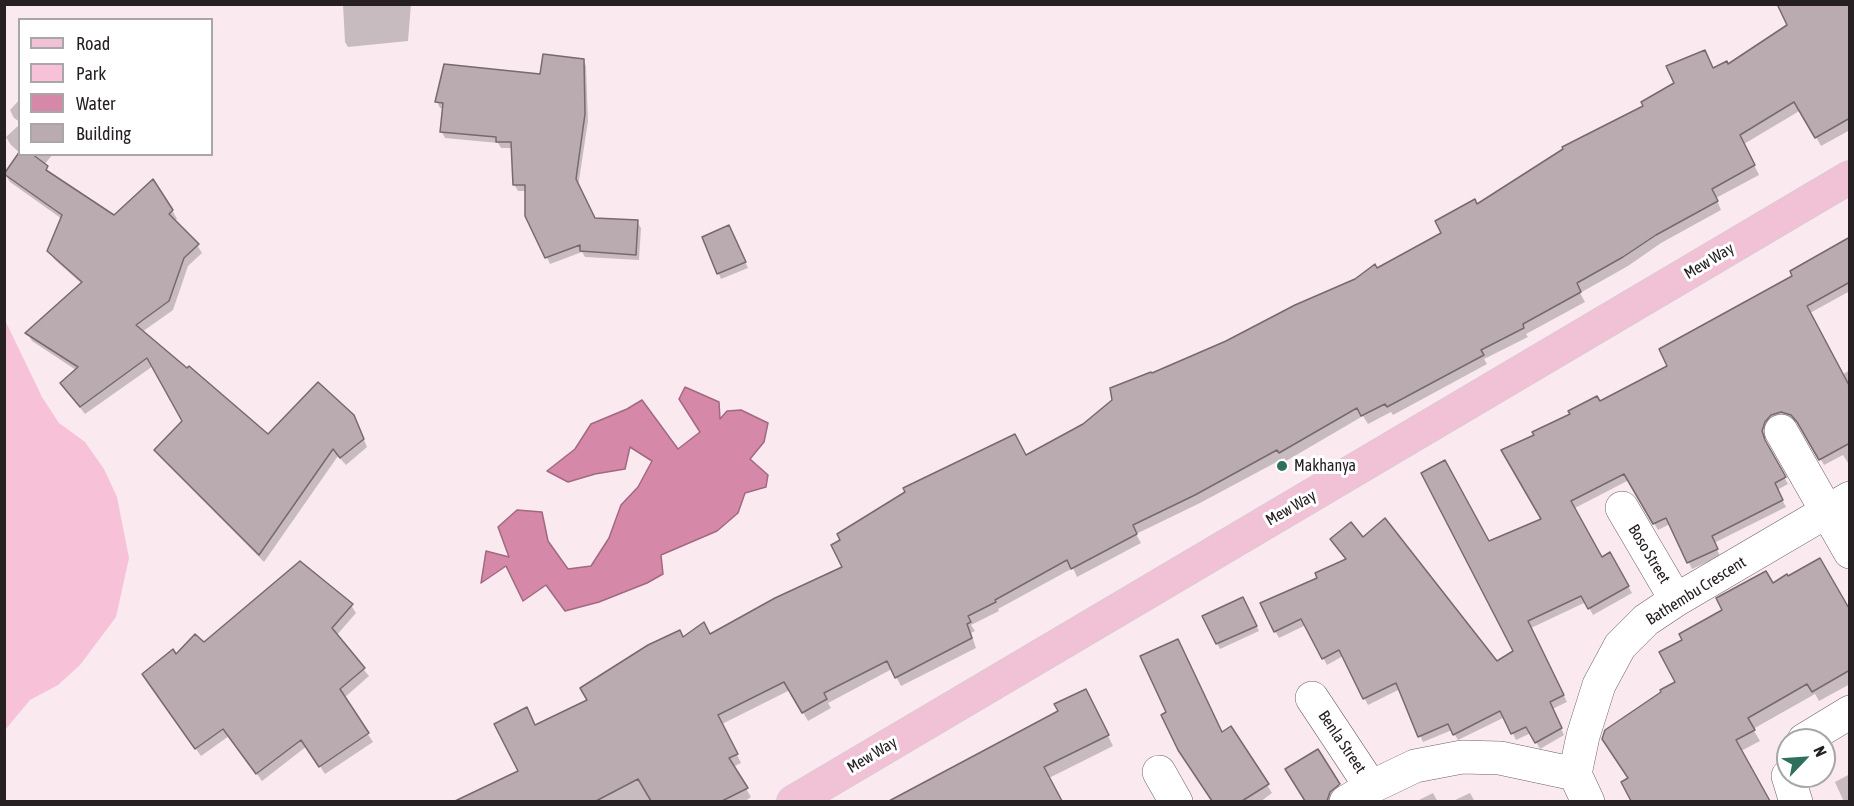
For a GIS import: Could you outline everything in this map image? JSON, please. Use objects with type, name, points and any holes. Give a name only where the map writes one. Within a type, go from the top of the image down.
[{"type":"main road","name":"Mew Way","points":[[793,801],[1850,177]]},
{"type":"street","points":[[1781,431],[1838,505],[1850,552]]},
{"type":"street","name":"Bathembu Crescent","points":[[1581,788],[1583,736],[1599,685],[1620,646],[1646,620],[1676,600],[1838,505]]},
{"type":"street","name":"Boso Street","points":[[1622,508],[1676,600]]},
{"type":"street","name":"Benla Street","points":[[1312,698],[1359,794]]},
{"type":"street","points":[[1824,728],[1850,712]]},
{"type":"street","points":[[1359,794],[1415,766],[1462,757],[1500,758],[1581,788]]},
{"type":"street","points":[[1159,772],[1176,801]]},
{"type":"green space","points":[[4,318],[42,397],[59,423],[85,442],[104,469],[117,497],[129,558],[116,617],[80,665],[58,685],[30,700],[5,730]]},
{"type":"water","points":[[685,387],[719,402],[720,419],[727,411],[741,410],[768,423],[764,442],[750,459],[768,475],[766,487],[745,493],[738,513],[717,531],[661,555],[663,574],[647,583],[599,602],[565,611],[546,585],[523,601],[506,566],[481,583],[486,551],[509,557],[498,527],[517,510],[542,512],[548,541],[568,569],[591,566],[609,538],[621,505],[638,487],[652,461],[630,447],[625,469],[568,482],[547,471],[575,449],[591,424],[642,400],[678,449],[700,432],[679,399]]},
{"type":"building","points":[[1777,4],[1850,4],[1850,118],[1815,138],[1794,102],[1740,135],[1755,165],[1712,189],[1718,201],[1577,283],[1581,292],[1523,324],[1524,328],[1481,350],[1484,355],[1387,407],[1385,404],[1361,416],[1357,408],[1279,453],[1277,450],[1195,495],[1133,525],[1137,534],[1071,569],[1067,560],[968,616],[971,622],[967,624],[972,638],[895,678],[887,661],[824,693],[827,699],[802,713],[784,682],[718,715],[738,754],[729,758],[748,788],[722,801],[651,801],[638,779],[596,801],[455,801],[518,771],[494,724],[527,707],[535,725],[587,700],[580,688],[648,645],[680,630],[683,637],[704,622],[710,634],[775,598],[842,567],[831,545],[840,540],[837,534],[905,492],[903,488],[1015,434],[1026,455],[1083,424],[1112,400],[1110,388],[1152,373],[1226,341],[1295,305],[1355,279],[1375,264],[1377,268],[1441,233],[1435,221],[1475,199],[1477,204],[1563,149],[1562,147],[1643,106],[1641,102],[1674,83],[1666,66],[1705,50],[1713,68],[1727,61],[1728,64],[1787,25]]},
{"type":"building","points":[[543,54],[584,59],[585,114],[576,179],[595,218],[638,220],[636,255],[580,251],[580,245],[545,258],[525,216],[525,185],[513,185],[511,142],[496,142],[496,137],[440,132],[443,103],[435,102],[444,64],[540,74]]},
{"type":"building","points":[[18,154],[18,156],[35,156],[48,166],[46,170],[114,215],[153,179],[173,210],[169,214],[199,244],[184,258],[169,301],[136,325],[187,368],[189,366],[268,434],[318,382],[354,415],[364,439],[340,458],[333,449],[259,555],[154,450],[182,421],[147,358],[80,407],[60,383],[78,367],[25,333],[82,282],[47,251],[62,215],[4,174]]},
{"type":"building","points":[[729,225],[746,262],[717,274],[702,237]]},
{"type":"building","points":[[1850,237],[1850,282],[1807,306],[1850,387],[1850,443],[1819,460],[1791,415],[1781,412],[1771,415],[1762,431],[1786,477],[1775,483],[1783,500],[1712,536],[1718,549],[1687,563],[1666,518],[1653,524],[1624,474],[1571,501],[1602,557],[1610,552],[1629,586],[1588,609],[1581,596],[1528,621],[1564,695],[1550,702],[1562,728],[1535,743],[1526,727],[1511,734],[1500,711],[1453,735],[1448,724],[1418,737],[1396,683],[1363,699],[1339,650],[1322,659],[1301,619],[1274,632],[1260,603],[1317,578],[1315,573],[1346,559],[1330,539],[1351,522],[1363,537],[1385,518],[1497,661],[1513,651],[1421,473],[1445,460],[1489,541],[1541,519],[1501,450],[1534,435],[1532,432],[1570,414],[1568,411],[1597,396],[1600,401],[1667,366],[1659,349],[1792,276],[1790,271]]},
{"type":"building","points":[[1820,558],[1850,610],[1850,670],[1812,692],[1807,684],[1748,718],[1755,730],[1736,740],[1770,801],[1631,801],[1621,782],[1628,778],[1602,739],[1605,730],[1661,692],[1660,690],[1675,682],[1659,652],[1682,640],[1679,634],[1722,610],[1716,598],[1766,571],[1773,583]]},
{"type":"building","points":[[300,561],[353,604],[332,628],[365,668],[340,689],[369,733],[319,767],[301,740],[256,774],[223,729],[195,749],[142,674],[173,649],[176,654],[195,634],[204,642]]},
{"type":"building","points":[[1243,597],[1257,626],[1216,644],[1202,616]]},
{"type":"building","points":[[1178,639],[1222,732],[1231,726],[1269,784],[1242,801],[1212,801],[1178,750],[1161,715],[1166,712],[1140,656]]},
{"type":"building","points":[[1086,689],[1109,735],[1044,767],[1062,801],[889,801],[1058,711],[1054,704]]},
{"type":"building","points":[[1318,749],[1340,784],[1330,792],[1327,801],[1305,801],[1285,769]]},
{"type":"place","name":"Makhanya","points":[[1282,466]]}]
